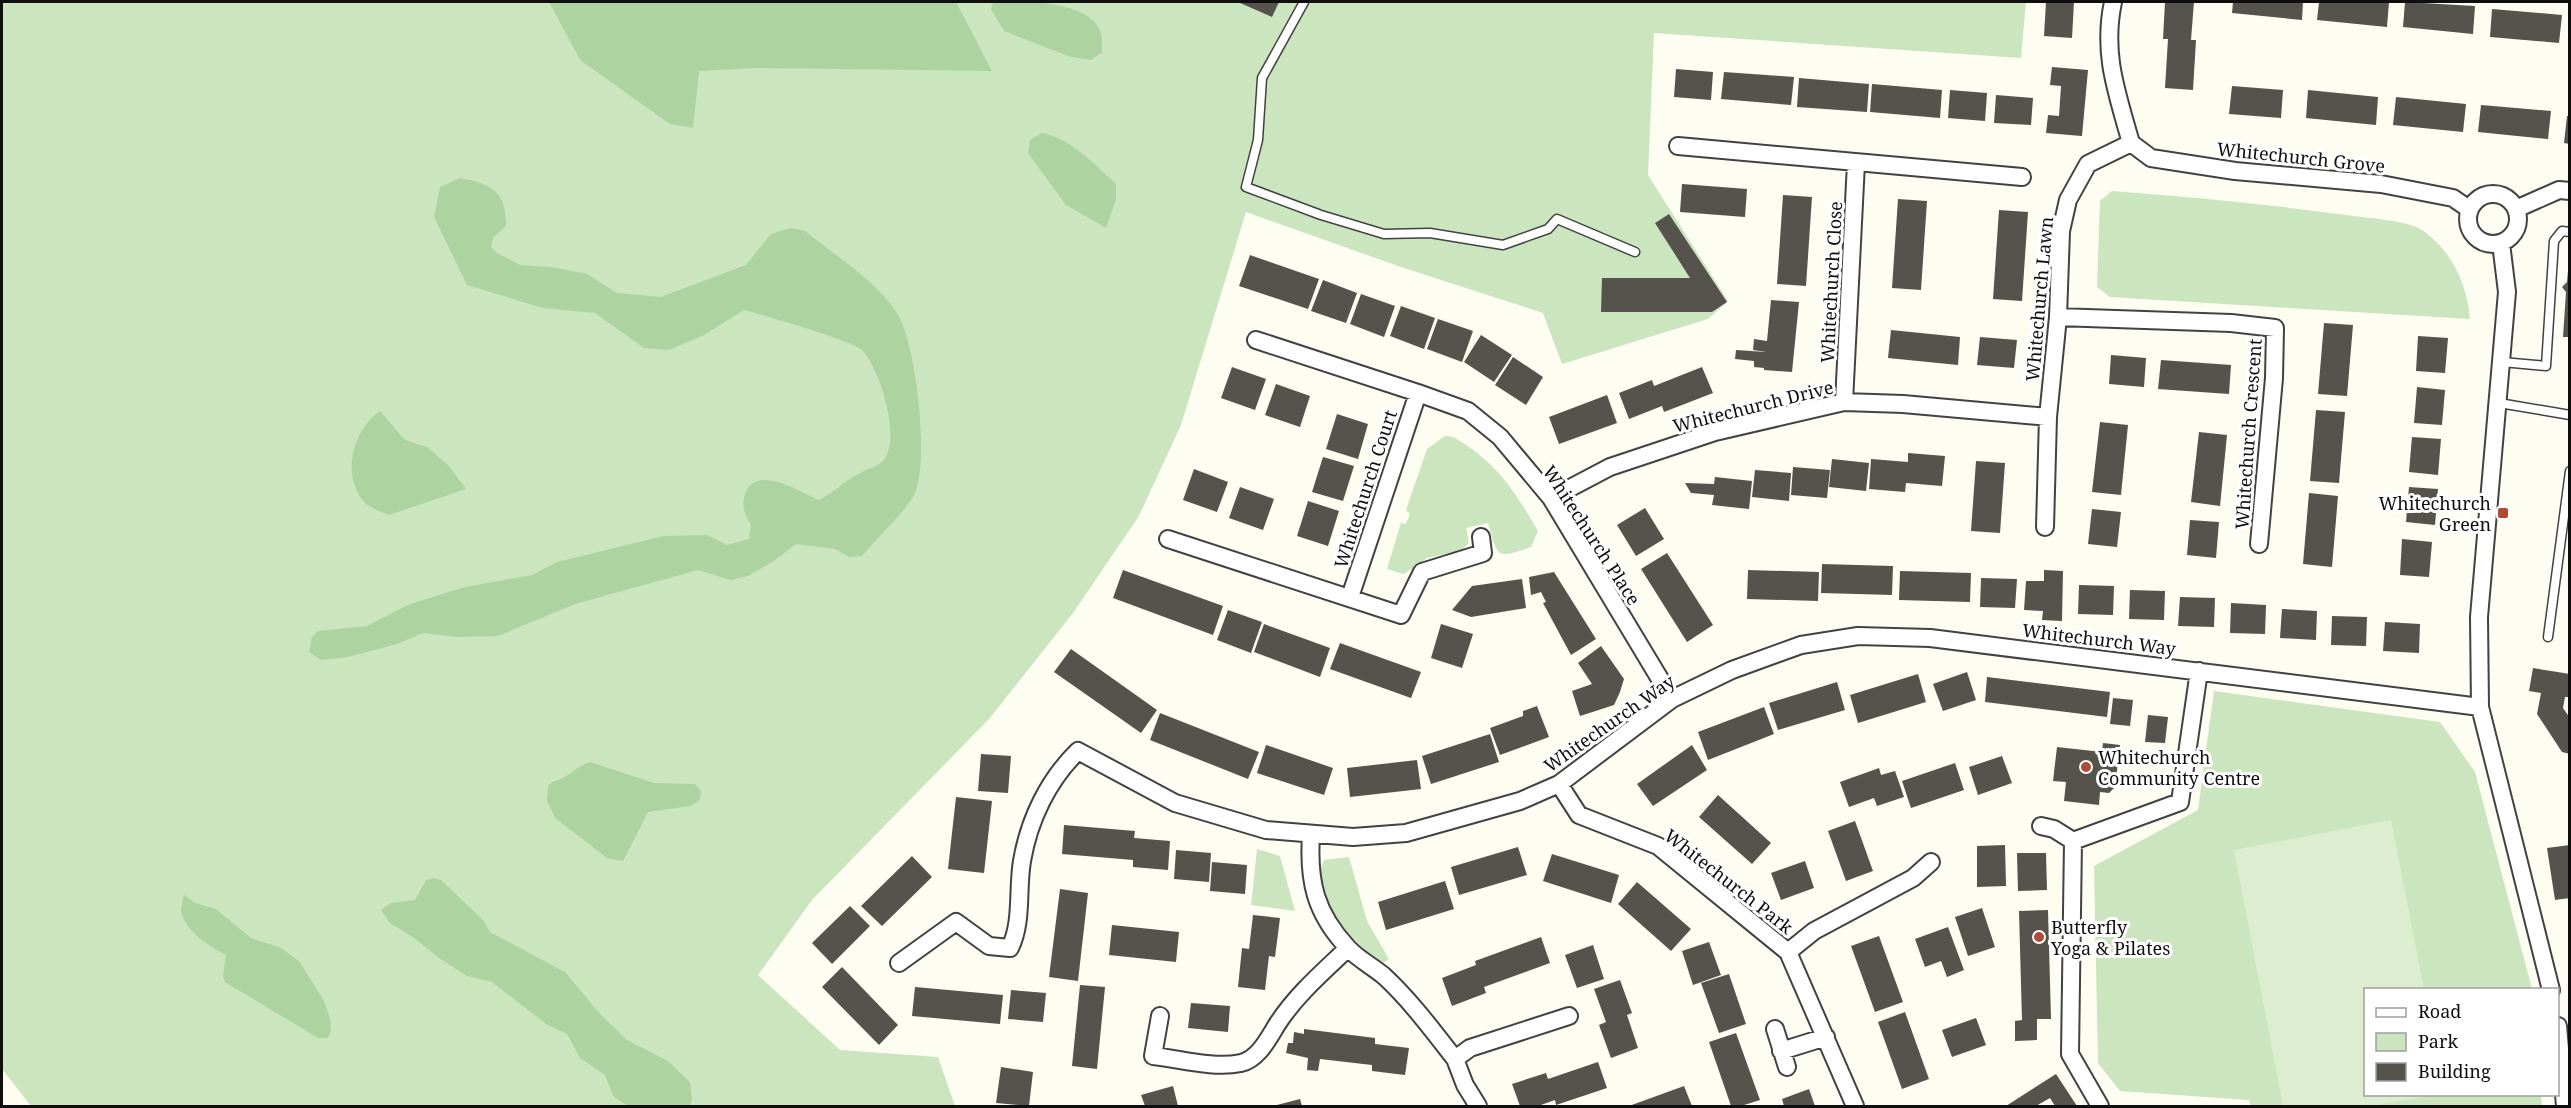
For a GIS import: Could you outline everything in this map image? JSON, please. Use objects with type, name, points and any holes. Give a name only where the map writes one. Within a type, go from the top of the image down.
[{"type":"street","points":[[2113,2],[2108,26],[2110,66],[2131,143]]},
{"type":"street","name":"Whitechurch Grove","points":[[2131,143],[2151,158],[2235,171],[2381,184],[2453,198],[2469,209]]},
{"type":"street","name":"Whitechurch Lawn","points":[[2044,526],[2048,417],[2058,317],[2061,231],[2068,200],[2088,164],[2131,143]]},
{"type":"street","points":[[1678,146],[2022,177]]},
{"type":"street","name":"Whitechurch Close","points":[[1844,402],[1856,163]]},
{"type":"street","points":[[2516,209],[2559,190],[2570,190]]},
{"type":"street","points":[[2497,194],[2504,196],[2516,209],[2517,225],[2508,239],[2501,243],[2485,243],[2472,233],[2468,225],[2469,209],[2480,197],[2497,194]]},
{"type":"street","points":[[2501,243],[2507,292],[2479,617],[2480,707],[2550,988]]},
{"type":"street","name":"Whitechurch Crescent","points":[[2058,317],[2231,323],[2275,328],[2274,378],[2259,544]]},
{"type":"street","name":"Whitechurch Place","points":[[1256,340],[1468,411],[1500,436],[1551,498],[1672,699]]},
{"type":"street","name":"Whitechurch Court","points":[[1350,597],[1418,393]]},
{"type":"street","name":"Whitechurch Drive","points":[[1551,498],[1610,467],[1715,432],[1844,402],[1903,404],[2048,417]]},
{"type":"street","name":"Whitechurch Court","points":[[1168,539],[1401,615],[1422,572],[1483,554],[1480,537]]},
{"type":"street","name":"Whitechurch Way","points":[[899,963],[956,922],[989,946],[1010,948],[1016,935],[1022,861],[1030,832],[1044,795],[1063,765],[1078,751],[1175,802],[1266,830],[1353,837],[1406,833],[1520,801],[1559,784],[1672,699],[1732,670],[1801,645],[1858,636],[1930,638],[2480,707]]},
{"type":"street","points":[[2073,841],[2180,802],[2199,671]]},
{"type":"street","name":"Whitechurch Park","points":[[1559,784],[1579,815],[1658,846],[1788,952],[1855,1107]]},
{"type":"street","points":[[2041,826],[2054,829],[2073,841]]},
{"type":"street","points":[[1311,835],[1312,888],[1327,920],[1348,948],[1383,976],[1420,1015],[1455,1059],[1465,1085],[1478,1107]]},
{"type":"street","points":[[2073,841],[2070,1054],[2100,1107]]},
{"type":"street","name":"Whitechurch Park","points":[[1788,952],[1815,931],[1914,878],[1931,862]]},
{"type":"street","points":[[1160,1016],[1153,1056],[1223,1064],[1243,1062],[1261,1049],[1280,1020],[1316,977],[1348,948]]},
{"type":"street","points":[[1455,1059],[1470,1048],[1569,1016]]},
{"type":"street","points":[[1775,1029],[1787,1067]]},
{"type":"street","points":[[1781,1051],[1826,1037]]},
{"type":"street","points":[[2559,1038],[2565,1107]]},
{"type":"lane","points":[[1304,2],[1262,78],[1258,140],[1246,187],[1321,215],[1384,234],[1430,233],[1503,245],[1548,229],[1557,219],[1635,252]]},
{"type":"lane","points":[[2502,362],[2546,366],[2554,241],[2562,231],[2570,232]]},
{"type":"lane","points":[[2499,403],[2570,415]]},
{"type":"lane","points":[[2548,637],[2570,471]]},
{"type":"green space","points":[[2,2],[2026,2],[2021,58],[1654,33],[1648,175],[1728,301],[1708,319],[1562,364],[1543,313],[1398,266],[1246,212],[1181,425],[1139,516],[1073,613],[989,719],[812,900],[758,975],[840,1050],[938,1057],[955,1106],[31,1106],[2,1069]]},
{"type":"green space","points":[[549,2],[956,2],[992,71],[756,68],[699,71],[693,128],[670,124],[580,60]]},
{"type":"green space","points":[[993,2],[1039,3],[1071,8],[1095,22],[1101,33],[1102,52],[1091,60],[1071,57],[1004,31],[991,9]]},
{"type":"green space","points":[[1042,133],[1073,146],[1116,184],[1116,199],[1106,228],[1066,205],[1028,153],[1030,140]]},
{"type":"green space","points":[[460,178],[481,183],[495,191],[500,197],[506,226],[493,238],[491,247],[497,253],[520,265],[551,267],[587,274],[617,293],[661,297],[746,265],[771,234],[791,228],[805,231],[878,290],[897,313],[904,328],[915,376],[921,434],[921,460],[913,497],[862,556],[849,557],[835,549],[796,544],[774,561],[748,576],[731,580],[698,570],[575,604],[498,636],[458,637],[423,633],[397,644],[348,657],[321,660],[309,652],[312,637],[318,631],[367,626],[410,604],[465,587],[532,575],[557,562],[663,536],[707,535],[727,545],[749,539],[751,525],[745,514],[743,503],[745,494],[751,485],[768,480],[779,482],[819,500],[857,475],[880,464],[888,452],[890,423],[882,389],[869,359],[862,350],[855,346],[744,310],[704,335],[669,350],[644,348],[595,313],[543,308],[467,285],[434,217],[440,187]]},
{"type":"green space","points":[[2112,191],[2264,205],[2381,219],[2410,225],[2435,240],[2451,260],[2466,294],[2470,319],[2110,297],[2097,287],[2100,201]]},
{"type":"green space","points":[[380,411],[405,440],[427,447],[448,465],[466,489],[389,515],[366,504],[355,487],[352,463],[363,428]]},
{"type":"green space","points":[[1445,436],[1459,440],[1489,463],[1515,495],[1538,531],[1531,547],[1505,554],[1500,553],[1497,549],[1488,523],[1466,528],[1469,543],[1461,551],[1427,558],[1404,574],[1387,569],[1401,523],[1406,524],[1410,514],[1406,510],[1427,449]]},
{"type":"green space","points":[[2214,691],[2440,722],[2475,772],[2532,988],[2364,988],[2364,1096],[2541,1096],[2542,1106],[2251,1106],[2249,1100],[2120,1091],[2098,1063],[2094,866],[2198,810]]},
{"type":"green space","points":[[590,762],[654,783],[695,784],[701,791],[700,800],[691,806],[648,812],[623,861],[607,858],[555,818],[547,801],[550,784]]},
{"type":"green space","points":[[2391,820],[2424,988],[2364,988],[2364,1096],[2428,1096],[2372,1106],[2283,1106],[2234,850]]},
{"type":"green space","points":[[1257,849],[1280,856],[1295,911],[1251,905]]},
{"type":"green space","points":[[1349,857],[1367,921],[1389,959],[1381,964],[1347,932],[1328,904],[1322,889],[1321,874],[1324,860]]},
{"type":"green space","points":[[434,878],[441,880],[484,921],[490,932],[565,972],[601,1015],[627,1040],[668,1061],[690,1082],[692,1099],[690,1106],[628,1106],[613,1096],[605,1075],[580,1058],[567,1034],[546,1024],[492,982],[467,976],[390,923],[381,910],[391,903],[415,900],[426,880]]},
{"type":"green space","points":[[184,895],[195,903],[216,909],[251,938],[281,948],[300,962],[324,1001],[330,1018],[331,1031],[328,1038],[318,1038],[225,982],[223,976],[226,955],[205,942],[187,925],[181,910]]},
{"type":"building","points":[[1238,2],[1279,2],[1272,17]]},
{"type":"building","points":[[2046,2],[2074,2],[2072,38],[2044,36]]},
{"type":"building","points":[[2165,2],[2194,2],[2191,40],[2196,40],[2193,90],[2165,88],[2168,39],[2163,39]]},
{"type":"building","points":[[2233,2],[2303,2],[2302,20],[2232,13]]},
{"type":"building","points":[[2319,2],[2389,2],[2387,27],[2317,20]]},
{"type":"building","points":[[2405,2],[2475,6],[2473,34],[2403,27]]},
{"type":"building","points":[[2492,9],[2562,15],[2559,43],[2490,37]]},
{"type":"building","points":[[2052,67],[2088,70],[2082,136],[2046,133],[2048,115],[2059,116],[2061,86],[2050,85]]},
{"type":"building","points":[[1676,69],[1713,72],[1711,100],[1674,97]]},
{"type":"building","points":[[1724,72],[1794,77],[1791,105],[1721,99]]},
{"type":"building","points":[[1799,78],[1869,84],[1867,112],[1797,107]]},
{"type":"building","points":[[1872,84],[1942,90],[1940,118],[1870,112]]},
{"type":"building","points":[[2232,86],[2283,90],[2281,118],[2229,114]]},
{"type":"building","points":[[1950,90],[1987,93],[1985,121],[1948,118]]},
{"type":"building","points":[[2308,90],[2378,97],[2376,125],[2306,118]]},
{"type":"building","points":[[1996,95],[2033,98],[2031,125],[1994,123]]},
{"type":"building","points":[[2396,97],[2466,104],[2463,132],[2393,125]]},
{"type":"building","points":[[2481,105],[2551,111],[2548,139],[2478,132]]},
{"type":"building","points":[[2567,116],[2570,116],[2570,144],[2564,143]]},
{"type":"building","points":[[1682,184],[1747,189],[1745,217],[1680,212]]},
{"type":"building","points":[[1783,195],[1812,197],[1806,286],[1777,284]]},
{"type":"building","points":[[1898,199],[1927,201],[1921,290],[1892,288]]},
{"type":"building","points":[[1999,210],[2028,212],[2022,301],[1993,299]]},
{"type":"building","points":[[1669,214],[1727,302],[1712,312],[1601,312],[1602,278],[1690,278],[1655,223]]},
{"type":"building","points":[[1250,255],[1319,279],[1308,309],[1239,286]]},
{"type":"building","points":[[2568,271],[2570,272],[2570,337],[2563,337],[2566,292],[2562,287],[2567,282]]},
{"type":"building","points":[[1323,280],[1357,293],[1346,323],[1311,311]]},
{"type":"building","points":[[1361,294],[1395,306],[1384,337],[1350,324]]},
{"type":"building","points":[[1771,300],[1799,302],[1792,372],[1764,370],[1764,368],[1754,367],[1754,361],[1735,359],[1736,350],[1766,352],[1753,350],[1754,339],[1767,341]]},
{"type":"building","points":[[1401,306],[1435,318],[1424,349],[1390,336]]},
{"type":"building","points":[[1438,319],[1473,331],[1462,362],[1427,349]]},
{"type":"building","points":[[2324,323],[2353,325],[2347,396],[2318,394]]},
{"type":"building","points":[[1891,330],[1960,337],[1958,365],[1888,358]]},
{"type":"building","points":[[1481,335],[1512,355],[1494,382],[1464,362]]},
{"type":"building","points":[[2418,336],[2448,338],[2445,373],[2416,371]]},
{"type":"building","points":[[1980,337],[2017,340],[2014,368],[1977,365]]},
{"type":"building","points":[[2111,355],[2146,358],[2144,387],[2109,384]]},
{"type":"building","points":[[1513,357],[1543,377],[1526,405],[1495,385]]},
{"type":"building","points":[[2161,360],[2231,365],[2229,394],[2158,389]]},
{"type":"building","points":[[1232,367],[1266,379],[1255,410],[1221,398]]},
{"type":"building","points":[[1702,367],[1713,393],[1664,412],[1662,406],[1629,419],[1619,393],[1652,380],[1654,386]]},
{"type":"building","points":[[1276,384],[1310,396],[1300,427],[1265,415]]},
{"type":"building","points":[[2417,387],[2445,390],[2442,425],[2414,423]]},
{"type":"building","points":[[1607,395],[1617,423],[1559,444],[1549,417]]},
{"type":"building","points":[[2316,410],[2345,412],[2339,483],[2310,481]]},
{"type":"building","points":[[1337,414],[1368,424],[1358,459],[1326,449]]},
{"type":"building","points":[[2100,422],[2128,425],[2121,495],[2092,492]]},
{"type":"building","points":[[2199,432],[2227,435],[2220,506],[2191,502]]},
{"type":"building","points":[[2412,437],[2441,439],[2438,475],[2409,472]]},
{"type":"building","points":[[1908,453],[1945,456],[1942,486],[1906,483],[1905,492],[1869,489],[1871,459],[1908,462]]},
{"type":"building","points":[[1323,457],[1354,466],[1343,501],[1312,492]]},
{"type":"building","points":[[1832,459],[1869,463],[1866,491],[1829,487]]},
{"type":"building","points":[[1976,461],[2005,463],[2000,533],[1971,531]]},
{"type":"building","points":[[1793,467],[1830,470],[1827,498],[1791,495]]},
{"type":"building","points":[[1194,469],[1228,482],[1217,512],[1183,500]]},
{"type":"building","points":[[1755,470],[1791,473],[1789,501],[1752,497]]},
{"type":"building","points":[[1715,477],[1752,481],[1749,509],[1712,505],[1714,495],[1691,493],[1685,483],[1714,484]]},
{"type":"building","points":[[1240,487],[1274,499],[1263,530],[1229,518]]},
{"type":"building","points":[[2409,487],[2438,489],[2435,525],[2406,522]]},
{"type":"building","points":[[2309,493],[2338,496],[2332,567],[2303,564]]},
{"type":"building","points":[[1308,501],[1339,511],[1328,546],[1297,536]]},
{"type":"building","points":[[1645,508],[1664,539],[1636,556],[1617,525]]},
{"type":"building","points":[[2092,509],[2121,512],[2117,547],[2088,544]]},
{"type":"building","points":[[2190,520],[2219,522],[2216,558],[2187,555]]},
{"type":"building","points":[[2402,539],[2432,542],[2429,577],[2400,575]]},
{"type":"building","points":[[1667,553],[1713,625],[1687,642],[1641,569]]},
{"type":"building","points":[[1822,564],[1893,566],[1892,595],[1821,593]]},
{"type":"building","points":[[1123,570],[1223,606],[1213,635],[1113,598]]},
{"type":"building","points":[[1748,570],[1819,572],[1818,601],[1747,599]]},
{"type":"building","points":[[2044,570],[2063,571],[2062,621],[2042,620],[2043,611],[2024,610],[2026,581],[2044,581]]},
{"type":"building","points":[[1900,571],[1971,573],[1970,602],[1899,600]]},
{"type":"building","points":[[1554,572],[1596,639],[1571,655],[1543,603],[1546,602],[1541,592],[1531,595],[1529,577]]},
{"type":"building","points":[[1981,578],[2017,579],[2015,608],[1980,607]]},
{"type":"building","points":[[1522,579],[1526,608],[1471,617],[1452,610],[1472,586]]},
{"type":"building","points":[[2079,585],[2114,586],[2113,615],[2078,614]]},
{"type":"building","points":[[2130,590],[2165,591],[2164,620],[2129,619]]},
{"type":"building","points":[[2180,597],[2215,598],[2214,627],[2178,626]]},
{"type":"building","points":[[2231,603],[2266,605],[2265,634],[2230,633]]},
{"type":"building","points":[[2282,609],[2317,611],[2316,640],[2280,638]]},
{"type":"building","points":[[1228,610],[1262,622],[1251,653],[1217,640]]},
{"type":"building","points":[[2332,616],[2367,617],[2366,646],[2331,645]]},
{"type":"building","points":[[2385,622],[2420,624],[2419,653],[2383,651]]},
{"type":"building","points":[[1264,624],[1330,648],[1320,677],[1254,652]]},
{"type":"building","points":[[1441,624],[1473,634],[1462,668],[1431,658]]},
{"type":"building","points":[[1340,643],[1421,672],[1411,698],[1330,669]]},
{"type":"building","points":[[1601,646],[1624,679],[1614,705],[1580,716],[1572,691],[1592,684],[1578,663]]},
{"type":"building","points":[[1071,649],[1157,710],[1141,733],[1054,672]]},
{"type":"building","points":[[2533,668],[2570,674],[2570,697],[2565,697],[2563,708],[2570,718],[2570,754],[2562,752],[2537,714],[2541,693],[2529,691]]},
{"type":"building","points":[[1967,672],[1976,700],[1943,711],[1933,684]]},
{"type":"building","points":[[1918,674],[1926,702],[1858,723],[1850,695]]},
{"type":"building","points":[[1987,677],[2110,692],[2107,717],[1985,702]]},
{"type":"building","points":[[1837,682],[1845,710],[1778,730],[1769,703]]},
{"type":"building","points":[[2113,698],[2133,700],[2130,726],[2110,724]]},
{"type":"building","points":[[1537,706],[1549,737],[1500,755],[1490,728],[1523,716],[1523,711]]},
{"type":"building","points":[[1764,707],[1774,734],[1708,760],[1698,732]]},
{"type":"building","points":[[1160,713],[1259,752],[1248,779],[1150,740]]},
{"type":"building","points":[[2148,715],[2168,717],[2165,743],[2145,742]]},
{"type":"building","points":[[1490,734],[1499,762],[1431,784],[1422,756]]},
{"type":"building","name":"Whitechurch Community Centre","points":[[2103,743],[2120,745],[2115,787],[2109,793],[2100,792],[2099,805],[2064,801],[2066,782],[2053,781],[2057,747],[2102,752]]},
{"type":"building","points":[[1266,745],[1333,768],[1324,795],[1257,773]]},
{"type":"building","points":[[1692,745],[1707,770],[1653,806],[1637,784]]},
{"type":"building","points":[[981,754],[1011,756],[1008,793],[978,791]]},
{"type":"building","points":[[2002,756],[2012,783],[1978,795],[1969,767]]},
{"type":"building","points":[[1417,760],[1421,789],[1350,797],[1347,768]]},
{"type":"building","points":[[1955,763],[1964,790],[1911,808],[1902,781]]},
{"type":"building","points":[[1879,768],[1881,775],[1895,771],[1904,797],[1877,806],[1874,798],[1849,807],[1840,782]]},
{"type":"building","points":[[1718,795],[1771,843],[1752,864],[1699,817]]},
{"type":"building","points":[[956,797],[992,801],[984,873],[948,869]]},
{"type":"building","points":[[1855,821],[1873,871],[1846,881],[1828,831]]},
{"type":"building","points":[[1064,825],[1135,831],[1134,838],[1170,841],[1168,870],[1133,867],[1133,860],[1062,854]]},
{"type":"building","points":[[2005,845],[2006,886],[1977,887],[1977,846]]},
{"type":"building","points":[[2570,845],[2570,898],[2555,900],[2547,848]]},
{"type":"building","points":[[1518,847],[1527,875],[1459,895],[1451,867]]},
{"type":"building","points":[[1176,850],[1211,853],[1209,882],[1174,879]]},
{"type":"building","points":[[2017,853],[2046,853],[2047,890],[2018,891]]},
{"type":"building","points":[[1552,854],[1619,875],[1611,903],[1543,881]]},
{"type":"building","points":[[912,856],[932,877],[882,926],[861,906]]},
{"type":"building","points":[[1805,861],[1814,888],[1781,900],[1771,873]]},
{"type":"building","points":[[1212,862],[1247,865],[1245,894],[1210,891]]},
{"type":"building","points":[[1445,881],[1454,909],[1386,930],[1378,902]]},
{"type":"building","points":[[1637,882],[1691,929],[1671,951],[1618,904]]},
{"type":"building","points":[[1060,889],[1088,893],[1078,981],[1049,977]]},
{"type":"building","points":[[850,906],[870,926],[832,964],[812,943]]},
{"type":"building","points":[[1982,908],[1995,947],[1968,956],[1955,917]]},
{"type":"building","points":[[2048,910],[2051,1019],[2037,1019],[2037,1040],[2015,1041],[2015,1021],[2022,1020],[2019,911]]},
{"type":"building","points":[[1253,915],[1280,918],[1275,957],[1269,956],[1265,990],[1238,987],[1242,948],[1249,949]]},
{"type":"building","points":[[1112,925],[1179,932],[1176,962],[1109,955]]},
{"type":"building","points":[[1948,927],[1964,970],[1947,977],[1941,961],[1925,967],[1915,939]]},
{"type":"building","points":[[1879,936],[1903,1002],[1875,1012],[1851,946]]},
{"type":"building","points":[[1541,937],[1550,963],[1484,987],[1486,993],[1452,1006],[1442,978],[1476,965],[1475,961]]},
{"type":"building","points":[[1709,942],[1721,975],[1693,985],[1682,951]]},
{"type":"building","points":[[1593,945],[1604,979],[1577,988],[1565,955]]},
{"type":"building","points":[[842,967],[898,1025],[879,1045],[822,987]]},
{"type":"building","points":[[1729,974],[1746,1024],[1719,1033],[1701,983]]},
{"type":"building","points":[[1620,980],[1632,1013],[1627,1015],[1638,1048],[1611,1058],[1599,1025],[1606,1022],[1594,989]]},
{"type":"building","points":[[1080,985],[1105,987],[1097,1069],[1072,1066]]},
{"type":"building","points":[[915,987],[1003,995],[1000,1024],[912,1016]]},
{"type":"building","points":[[1011,990],[1046,993],[1043,1022],[1008,1019]]},
{"type":"building","points":[[1191,1003],[1230,1006],[1228,1032],[1188,1028]]},
{"type":"building","points":[[1905,1012],[1929,1079],[1902,1089],[1878,1022]]},
{"type":"building","points":[[1976,1018],[1986,1045],[1952,1057],[1942,1030]]},
{"type":"building","points":[[1304,1029],[1375,1038],[1375,1044],[1409,1048],[1405,1075],[1372,1071],[1372,1065],[1320,1059],[1318,1071],[1307,1070],[1308,1058],[1286,1053],[1288,1043],[1293,1043],[1294,1032],[1304,1034]]},
{"type":"building","points":[[1736,1033],[1760,1100],[1741,1106],[1731,1106],[1709,1042]]},
{"type":"building","points":[[1598,1062],[1607,1088],[1556,1105],[1555,1100],[1538,1106],[1520,1106],[1512,1084],[1546,1073],[1548,1079]]},
{"type":"building","points":[[1001,1067],[1033,1072],[1029,1106],[996,1103]]},
{"type":"building","points":[[2056,1074],[2077,1106],[2055,1106],[2050,1098],[2036,1106],[2006,1106]]},
{"type":"building","points":[[1173,1086],[1178,1106],[1145,1106],[1141,1095]]},
{"type":"building","points":[[1684,1086],[1692,1106],[1629,1106]]},
{"type":"building","points":[[1809,1089],[1815,1106],[1784,1106],[1782,1099]]},
{"type":"building","points":[[1300,1099],[1302,1106],[1273,1106]]},
{"type":"place","name":"Whitechurch Green","points":[[2503,513]]},
{"type":"place","name":"Whitechurch Community Centre","points":[[2086,767]]},
{"type":"place","name":"Butterfly Yoga & Pilates","points":[[2039,937]]}]
